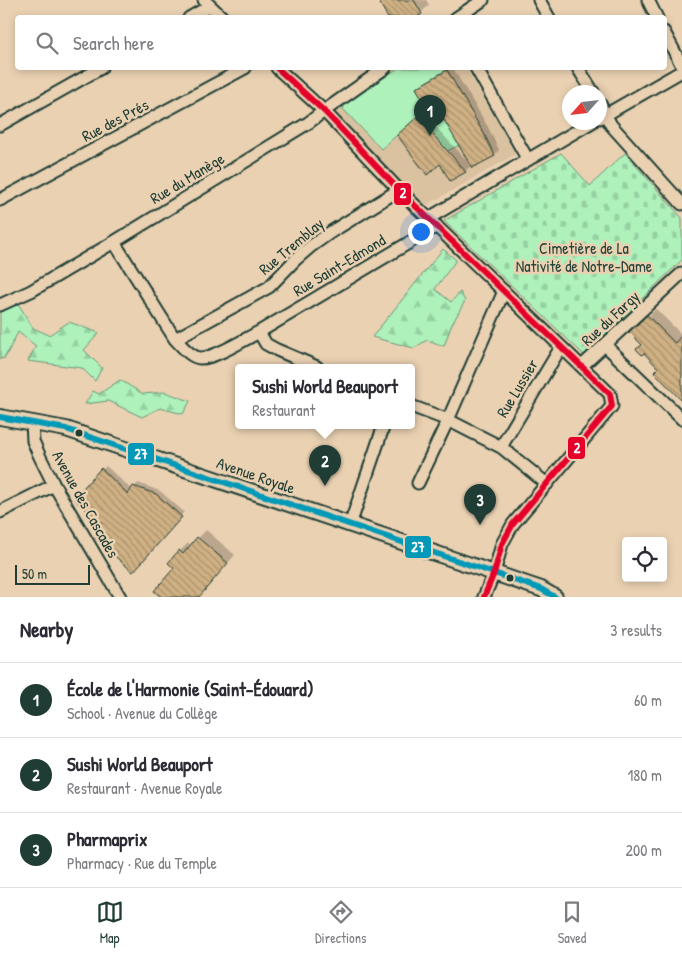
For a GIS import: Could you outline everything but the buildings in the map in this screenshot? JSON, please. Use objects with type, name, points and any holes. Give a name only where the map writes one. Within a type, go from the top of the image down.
[{"type":"main road","name":"Avenue Royale","points":[[0,417],[66,429],[541,589],[555,597]]},
{"type":"street","points":[[461,15],[484,0]]},
{"type":"street","points":[[539,0],[547,15]]},
{"type":"street","points":[[648,0],[656,15]]},
{"type":"street","points":[[193,15],[207,3],[219,15]]},
{"type":"street","points":[[667,38],[682,66]]},
{"type":"street","points":[[0,125],[97,70]]},
{"type":"street","name":"Rue des Prés","points":[[0,200],[241,70]]},
{"type":"street","points":[[279,70],[324,111],[399,190],[610,394],[612,406],[513,524],[502,544],[494,573],[484,597]]},
{"type":"street","name":"Rue du Manège","points":[[0,305],[31,291],[114,242],[308,123],[382,70]]},
{"type":"street","points":[[477,70],[528,160]]},
{"type":"street","points":[[579,70],[589,85]]},
{"type":"street","points":[[607,114],[682,70]]},
{"type":"street","points":[[607,120],[682,204]]},
{"type":"street","name":"Rue Saint-Edmond","points":[[175,339],[188,352],[199,358],[212,356],[259,332],[528,160],[579,130]]},
{"type":"street","name":"Rue Tremblay","points":[[175,339],[269,287],[310,247],[399,190]]},
{"type":"street","points":[[114,242],[175,339]]},
{"type":"street","name":"Rue du Fargy","points":[[582,366],[682,273]]},
{"type":"street","points":[[418,483],[448,420],[504,291]]},
{"type":"street","points":[[259,332],[266,344],[310,364]]},
{"type":"street","points":[[605,345],[682,419]]},
{"type":"street","name":"Rue Lussier","points":[[502,447],[561,346]]},
{"type":"street","points":[[415,408],[448,420],[502,447],[547,484]]},
{"type":"street","name":"Avenue des Cascades","points":[[32,423],[33,441],[40,457],[116,595]]},
{"type":"street","points":[[350,526],[383,429]]},
{"type":"street","points":[[0,512],[54,484]]},
{"type":"shaded area","points":[[388,70],[467,70],[516,154],[425,206],[336,118],[338,106]]},
{"type":"green space","points":[[395,70],[447,70],[416,88],[444,120],[472,139],[447,151],[397,135],[381,149],[343,109],[346,103]]},
{"type":"green space","name":"Cimetière de La Nativité de Notre-Dame","points":[[561,153],[590,186],[625,153],[682,218],[682,260],[584,355],[444,221]]},
{"type":"green space","points":[[443,249],[456,260],[435,289],[451,302],[460,292],[465,301],[451,326],[444,346],[427,340],[414,348],[372,337]]},
{"type":"green space","points":[[16,300],[33,328],[49,335],[69,322],[99,333],[84,350],[102,368],[95,381],[82,368],[28,361],[36,346],[18,332],[5,358],[0,359],[0,306]]},
{"type":"green space","points":[[120,380],[143,394],[165,392],[190,401],[183,414],[160,408],[142,417],[108,401],[85,404],[93,391],[99,394]]},
{"type":"transit line","name":"2","points":[[279,70],[324,111],[399,190],[610,394],[612,406],[513,524],[502,544],[494,573],[484,597]]},
{"type":"transit line","name":"27","points":[[0,417],[66,429],[541,589],[555,597]]},
{"type":"place","name":"École de l'Harmonie (Saint-Édouard)","points":[[430,136]]},
{"type":"place","name":"Sushi World Beauport","points":[[325,486]]},
{"type":"place","name":"Pharmaprix","points":[[480,525]]}]
